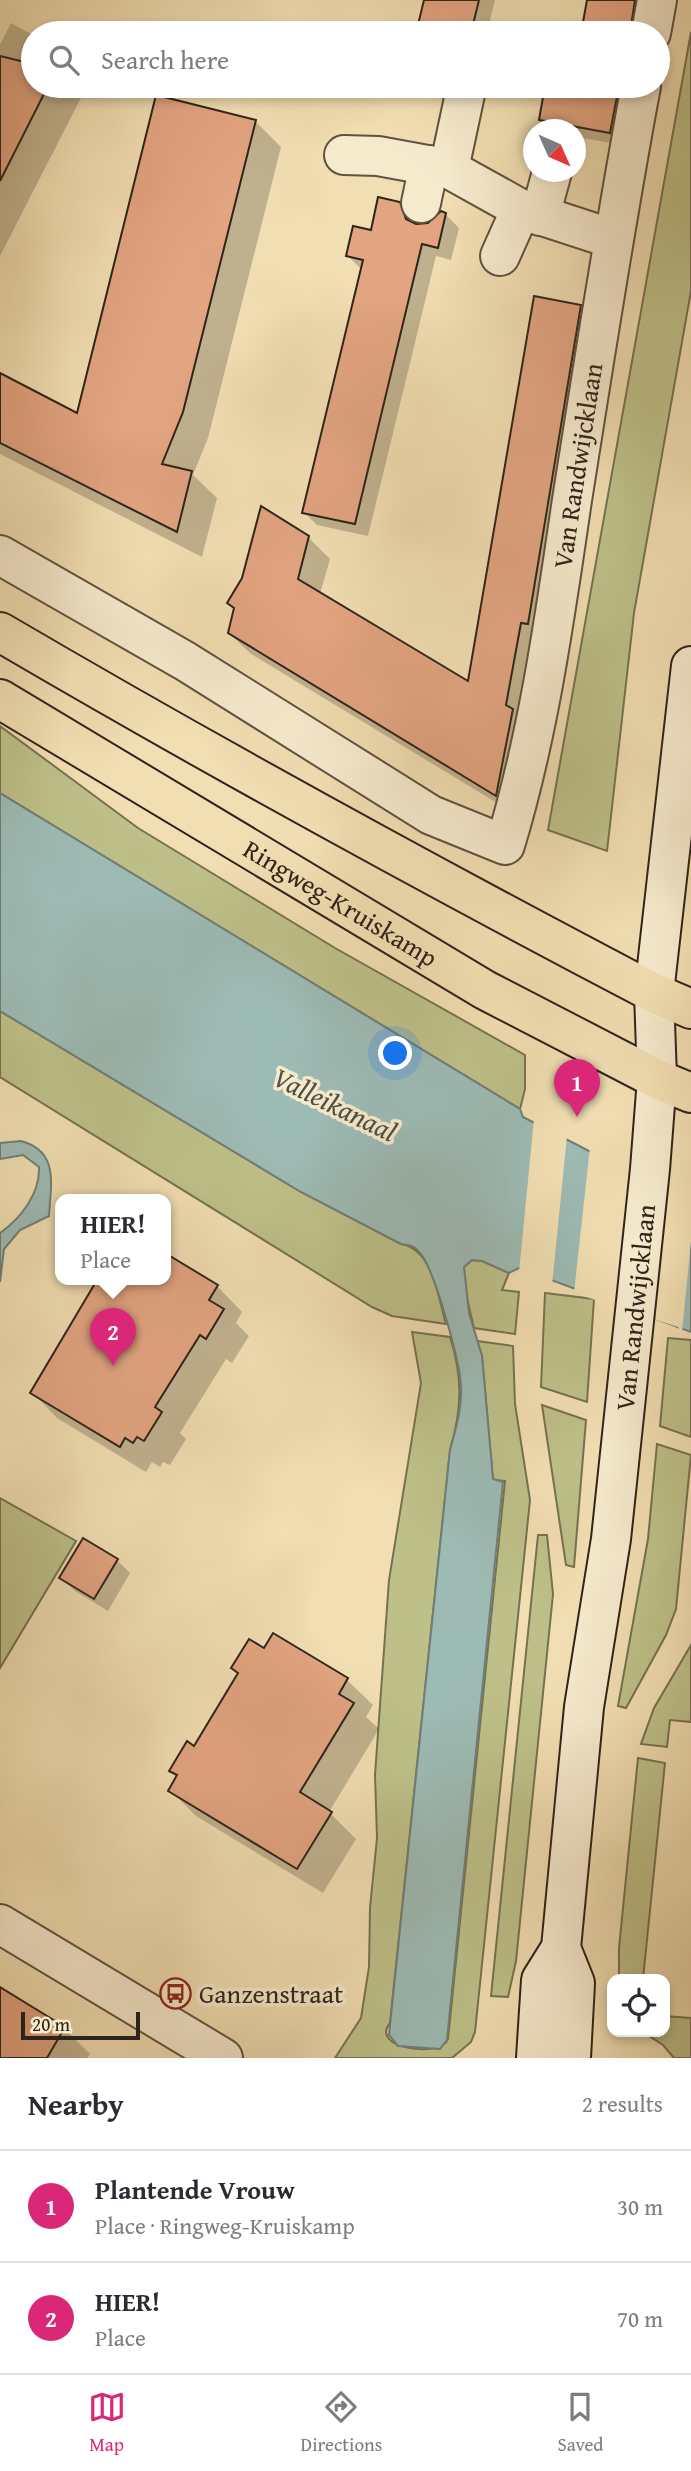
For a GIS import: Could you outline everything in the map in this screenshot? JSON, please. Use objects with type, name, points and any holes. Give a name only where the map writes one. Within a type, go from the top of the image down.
[{"type":"main road","points":[[0,632],[183,739],[653,993],[691,1009]]},
{"type":"main road","name":"Ringweg-Kruiskamp","points":[[0,699],[473,983],[674,1086]]},
{"type":"street","points":[[653,21],[657,0]]},
{"type":"street","points":[[421,203],[439,167],[464,98]]},
{"type":"street","name":"Van Randwijcklaan","points":[[0,555],[185,662],[431,815],[505,845],[517,807],[547,668],[613,239],[639,98]]},
{"type":"street","points":[[344,155],[378,156],[439,167],[531,213],[613,239]]},
{"type":"street","points":[[500,256],[531,213],[547,182]]},
{"type":"street","name":"Van Randwijcklaan","points":[[536,2058],[541,1980],[561,1948],[584,1707],[611,1539],[650,1169],[674,1086],[653,993],[691,666]]},
{"type":"street","points":[[0,1924],[223,2058]]},
{"type":"street","name":"Van Randwijcklaan","points":[[561,1948],[575,1983],[571,2058]]},
{"type":"green space","points":[[691,32],[691,291],[634,613],[607,851],[548,830]]},
{"type":"green space","points":[[0,726],[138,828],[335,948],[525,1055],[525,1089],[520,1109],[0,793]]},
{"type":"green space","points":[[0,1011],[301,1192],[412,1248],[427,1264],[437,1288],[446,1324],[392,1316],[372,1307],[0,1077]]},
{"type":"green space","points":[[471,1260],[482,1261],[509,1273],[502,1290],[519,1292],[515,1334],[474,1328],[464,1286],[464,1267]]},
{"type":"green space","points":[[545,1293],[594,1299],[587,1402],[541,1387]]},
{"type":"green space","points":[[412,1332],[450,1337],[459,1380],[459,1407],[450,1450],[390,2023],[386,2032],[389,2039],[408,2048],[433,2048],[443,2045],[448,2039],[505,1481],[493,1480],[482,1356],[477,1341],[513,1346],[515,1404],[530,1500],[475,2032],[471,2042],[452,2058],[335,2058],[361,2018],[369,1967],[370,1908],[377,1838],[375,1775],[389,1580],[421,1383]]},
{"type":"green space","points":[[668,1338],[691,1340],[691,1437],[660,1426]]},
{"type":"green space","points":[[542,1405],[586,1420],[574,1567],[566,1565]]},
{"type":"green space","points":[[657,1444],[691,1455],[676,1609],[666,1635],[626,1708],[618,1706],[648,1539]]},
{"type":"green space","points":[[0,1498],[76,1541],[0,1668]]},
{"type":"green space","points":[[538,1535],[547,1535],[553,1594],[516,1961],[508,1997],[491,1996]]},
{"type":"green space","points":[[691,1645],[691,1722],[670,1720],[667,1747],[641,1744],[654,1708]]},
{"type":"green space","points":[[638,1758],[665,1763],[644,1974],[619,1974],[619,1948]]},
{"type":"green space","points":[[670,2016],[691,2018],[691,2058],[674,2058],[663,2045],[651,2037],[670,2037]]},
{"type":"water","name":"Valleikanaal","points":[[0,793],[520,1109],[523,1117],[589,1151],[691,1188],[691,1332],[519,1268],[509,1273],[482,1261],[472,1260],[464,1267],[469,1313],[482,1356],[493,1479],[503,1482],[447,2040],[440,2049],[398,2046],[389,2035],[450,1450],[461,1402],[456,1358],[433,1278],[414,1247],[401,1244],[301,1192],[0,1011]]},
{"type":"water","points":[[21,1141],[42,1152],[47,1161],[51,1181],[49,1216],[20,1230],[4,1249],[0,1282],[0,1233],[28,1204],[38,1177],[39,1167],[23,1155],[0,1159],[0,1143]]},
{"type":"pier","points":[[534,1119],[567,1136],[552,1285],[519,1272]]},
{"type":"pier","points":[[590,1147],[691,1184],[691,1241],[682,1332],[678,1327],[574,1293]]},
{"type":"building","points":[[424,0],[479,0],[474,21],[419,21]]},
{"type":"building","points":[[587,0],[635,0],[632,21],[583,21]]},
{"type":"building","points":[[0,56],[21,61],[21,98],[42,98],[0,181]]},
{"type":"building","points":[[155,98],[168,98],[256,120],[183,412],[162,464],[192,471],[177,532],[0,443],[0,373],[77,413]]},
{"type":"building","points":[[543,98],[617,98],[610,133],[586,129],[586,119],[539,119]]},
{"type":"building","points":[[378,197],[400,202],[406,219],[416,224],[428,223],[441,211],[446,213],[438,248],[422,244],[355,524],[302,513],[363,260],[346,256],[353,226],[371,230]]},
{"type":"building","points":[[534,296],[581,305],[528,624],[521,623],[506,705],[513,709],[496,796],[228,633],[234,608],[227,603],[242,578],[261,506],[309,536],[298,579],[468,681]]},
{"type":"building","points":[[171,1257],[218,1285],[209,1300],[224,1309],[206,1339],[200,1335],[155,1407],[162,1412],[144,1441],[137,1437],[133,1443],[125,1438],[120,1447],[30,1393],[94,1285],[171,1285]]},
{"type":"building","points":[[83,1538],[118,1559],[94,1599],[59,1578]]},
{"type":"building","points":[[273,1633],[348,1678],[339,1694],[354,1703],[300,1792],[332,1812],[297,1869],[168,1791],[177,1775],[169,1771],[187,1741],[194,1746],[238,1673],[231,1668],[249,1639],[264,1648]]},
{"type":"building","points":[[0,1987],[65,2027],[47,2058],[0,2058]]},
{"type":"place","name":"Plantende Vrouw","points":[[577,1117]]},
{"type":"place","name":"HIER!","points":[[113,1366]]},
{"type":"place","name":"Ganzenstraat","points":[[176,1994]]}]
